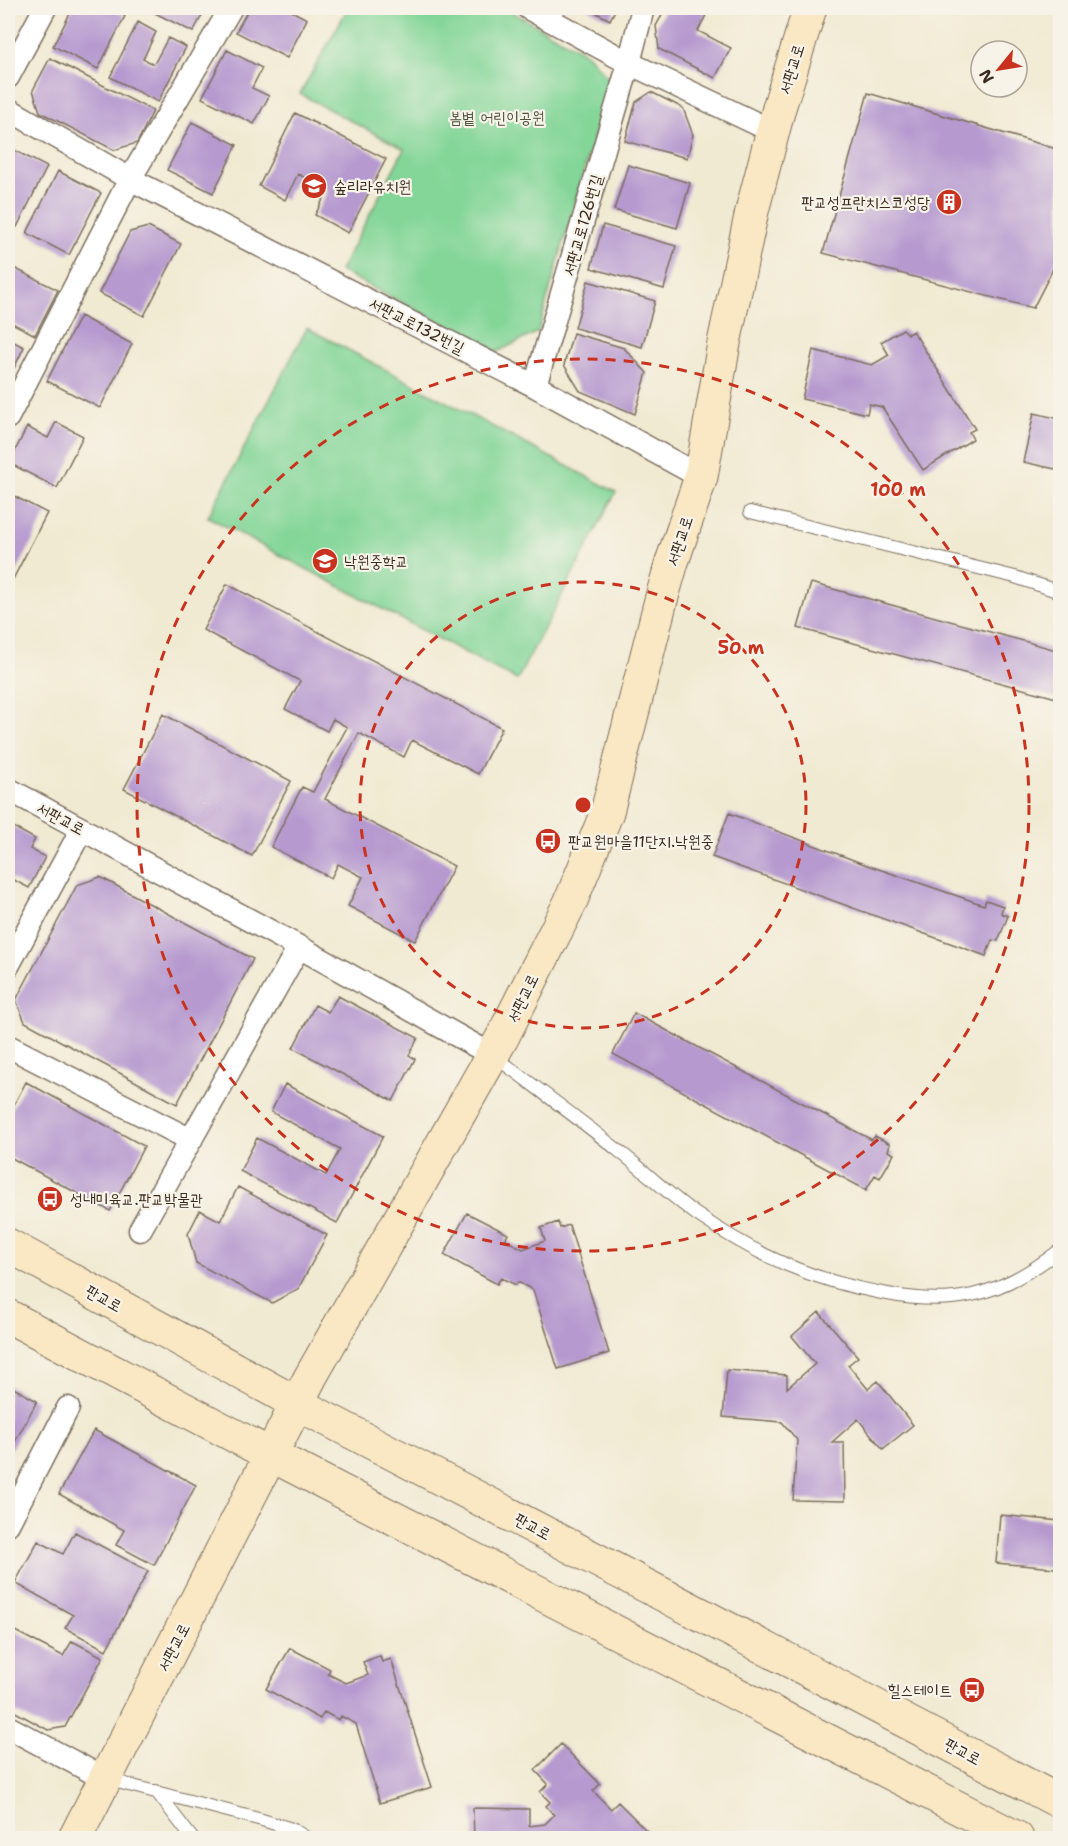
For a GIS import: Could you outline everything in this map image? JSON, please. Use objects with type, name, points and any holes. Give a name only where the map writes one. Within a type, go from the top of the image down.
[{"type":"main road","name":"서판교로","points":[[75,1839],[310,1378],[492,1055],[570,903],[607,812],[666,583],[700,477],[740,266],[772,131],[810,8]]},
{"type":"main road","name":"판교로","points":[[8,1245],[298,1404],[1060,1802]]},
{"type":"main road","points":[[8,1316],[271,1455],[1017,1839]]},
{"type":"street","points":[[8,77],[45,8]]},
{"type":"street","points":[[8,417],[130,179],[231,8]]},
{"type":"street","points":[[528,8],[629,63],[772,131]]},
{"type":"street","name":"서판교로126번길","points":[[535,386],[643,8]]},
{"type":"street","name":"서판교로132번길","points":[[8,109],[130,179],[535,386],[700,477]]},
{"type":"street","name":"서판교로","points":[[8,789],[492,1055]]},
{"type":"street","points":[[8,966],[82,829]]},
{"type":"street","points":[[140,1230],[299,947]]},
{"type":"street","points":[[8,1046],[191,1140]]},
{"type":"street","points":[[8,1524],[68,1408]]},
{"type":"street","points":[[8,1727],[105,1779]]},
{"type":"lane","points":[[750,512],[1015,577],[1060,592]]},
{"type":"lane","points":[[492,1055],[615,1147],[694,1213],[738,1241],[776,1261],[813,1276],[912,1299],[946,1299],[974,1295],[1005,1284],[1026,1274],[1060,1250]]},
{"type":"lane","points":[[105,1779],[262,1820],[292,1829],[307,1839]]},
{"type":"lane","points":[[156,1791],[192,1839]]},
{"type":"green space","name":"봄볕 어린이공원","points":[[348,8],[505,8],[587,54],[610,80],[538,332],[497,352],[340,271],[404,149],[300,94]]},
{"type":"green space","points":[[307,328],[616,492],[517,680],[208,517]]},
{"type":"building","points":[[73,8],[109,8],[125,16],[98,69],[53,46]]},
{"type":"building","points":[[145,8],[206,8],[193,32]]},
{"type":"building","points":[[249,8],[286,8],[307,19],[287,58],[236,32]]},
{"type":"building","points":[[587,8],[616,8],[610,20]]},
{"type":"building","points":[[666,8],[696,8],[707,13],[698,31],[731,48],[715,78],[659,49],[656,26]]},
{"type":"building","points":[[138,22],[156,32],[143,59],[154,64],[168,38],[186,47],[158,102],[110,77]]},
{"type":"building","points":[[227,50],[262,68],[252,88],[269,96],[254,124],[202,98]]},
{"type":"building","points":[[50,58],[153,111],[137,143],[114,150],[40,112],[33,90]]},
{"type":"building","points":[[651,92],[683,108],[693,135],[687,158],[625,141],[636,102]]},
{"type":"building","name":"판교성프란치스코성당","points":[[868,93],[1060,150],[1060,255],[1033,308],[823,253]]},
{"type":"building","points":[[295,113],[386,159],[348,233],[315,215],[328,190],[298,174],[285,200],[259,186]]},
{"type":"building","points":[[192,122],[237,145],[213,193],[167,170]]},
{"type":"building","points":[[10,148],[47,167],[17,227],[8,222],[8,150]]},
{"type":"building","points":[[628,165],[690,183],[677,228],[614,210]]},
{"type":"building","points":[[58,171],[101,193],[69,255],[27,233]]},
{"type":"building","points":[[603,225],[676,246],[664,289],[591,268]]},
{"type":"building","points":[[148,227],[181,244],[144,316],[99,293],[130,232]]},
{"type":"building","points":[[12,267],[58,290],[35,335],[8,321],[8,276]]},
{"type":"building","points":[[588,281],[655,301],[642,347],[575,328]]},
{"type":"building","points":[[80,316],[132,344],[100,408],[47,381]]},
{"type":"building","points":[[903,329],[908,334],[913,331],[975,429],[969,432],[973,439],[923,470],[882,407],[869,404],[867,414],[802,399],[813,350],[872,365],[889,355],[881,342]]},
{"type":"building","points":[[573,333],[624,348],[647,373],[635,414],[580,391],[564,365]]},
{"type":"building","points":[[8,339],[24,347],[8,381]]},
{"type":"building","points":[[1034,413],[1060,419],[1060,470],[1023,462]]},
{"type":"building","points":[[56,422],[83,436],[57,488],[9,463],[27,427],[48,438]]},
{"type":"building","points":[[8,493],[47,513],[12,581],[8,578]]},
{"type":"building","points":[[811,583],[1060,651],[1060,699],[798,628]]},
{"type":"building","points":[[227,584],[502,728],[478,774],[412,740],[404,757],[359,733],[325,799],[454,866],[415,941],[348,906],[363,877],[338,864],[331,878],[271,847],[302,787],[313,792],[347,727],[333,719],[327,731],[285,709],[300,681],[203,630]]},
{"type":"building","points":[[163,714],[291,781],[252,856],[124,789]]},
{"type":"building","points":[[729,813],[864,864],[984,905],[986,900],[1003,906],[1001,913],[1008,916],[998,941],[992,940],[986,956],[712,857]]},
{"type":"building","points":[[8,824],[35,839],[30,849],[45,857],[29,888],[8,877]]},
{"type":"building","points":[[100,877],[253,959],[177,1104],[25,1022],[16,1000],[77,885]]},
{"type":"building","points":[[338,996],[418,1038],[409,1055],[415,1059],[393,1101],[293,1048],[315,1005],[328,1012]]},
{"type":"building","points":[[634,1013],[872,1140],[875,1136],[890,1144],[888,1151],[894,1154],[880,1178],[875,1175],[866,1190],[613,1054]]},
{"type":"building","points":[[26,1082],[144,1146],[110,1211],[8,1156],[8,1116]]},
{"type":"building","points":[[285,1084],[383,1136],[337,1223],[240,1171],[257,1138],[326,1175],[340,1149],[271,1112]]},
{"type":"building","points":[[238,1187],[327,1235],[298,1289],[272,1303],[196,1263],[188,1234],[200,1210],[220,1221]]},
{"type":"building","points":[[467,1213],[508,1234],[505,1240],[523,1249],[545,1241],[541,1228],[558,1222],[560,1228],[569,1225],[609,1353],[558,1369],[533,1290],[518,1282],[516,1285],[501,1278],[497,1284],[444,1255]]},
{"type":"building","points":[[819,1312],[858,1357],[848,1365],[868,1389],[878,1381],[913,1425],[883,1449],[858,1419],[831,1443],[844,1443],[845,1501],[793,1500],[797,1440],[782,1422],[723,1417],[727,1370],[787,1375],[787,1388],[815,1364],[792,1336]]},
{"type":"building","points":[[8,1385],[37,1401],[8,1455]]},
{"type":"building","points":[[94,1430],[196,1485],[154,1565],[116,1545],[124,1530],[59,1494]]},
{"type":"building","points":[[1000,1515],[1060,1521],[1060,1575],[1055,1568],[996,1563]]},
{"type":"building","points":[[75,1532],[148,1571],[106,1650],[65,1628],[73,1615],[15,1583],[38,1541],[63,1554]]},
{"type":"building","points":[[13,1630],[63,1656],[72,1641],[103,1657],[65,1727],[48,1730],[8,1708],[8,1640]]},
{"type":"building","points":[[290,1648],[330,1669],[328,1674],[346,1683],[368,1675],[363,1662],[380,1656],[382,1662],[391,1659],[432,1787],[380,1803],[356,1724],[341,1716],[339,1720],[324,1712],[320,1719],[266,1689]]},
{"type":"building","points":[[561,1744],[600,1784],[593,1791],[611,1809],[618,1802],[654,1838],[474,1838],[473,1808],[529,1809],[529,1826],[545,1824],[554,1815],[546,1806],[550,1802],[540,1792],[548,1784],[535,1770]]},
{"type":"place","name":"숲리라유치원","points":[[314,186]]},
{"type":"place","name":"판교성프란치스코성당","points":[[949,202]]},
{"type":"place","name":"낙원중학교","points":[[325,561]]},
{"type":"place","name":"판교원마을11단지.낙원중","points":[[548,841]]},
{"type":"place","name":"성내미육교.판교박물관","points":[[50,1199]]},
{"type":"place","name":"힐스테이트","points":[[972,1690]]}]
